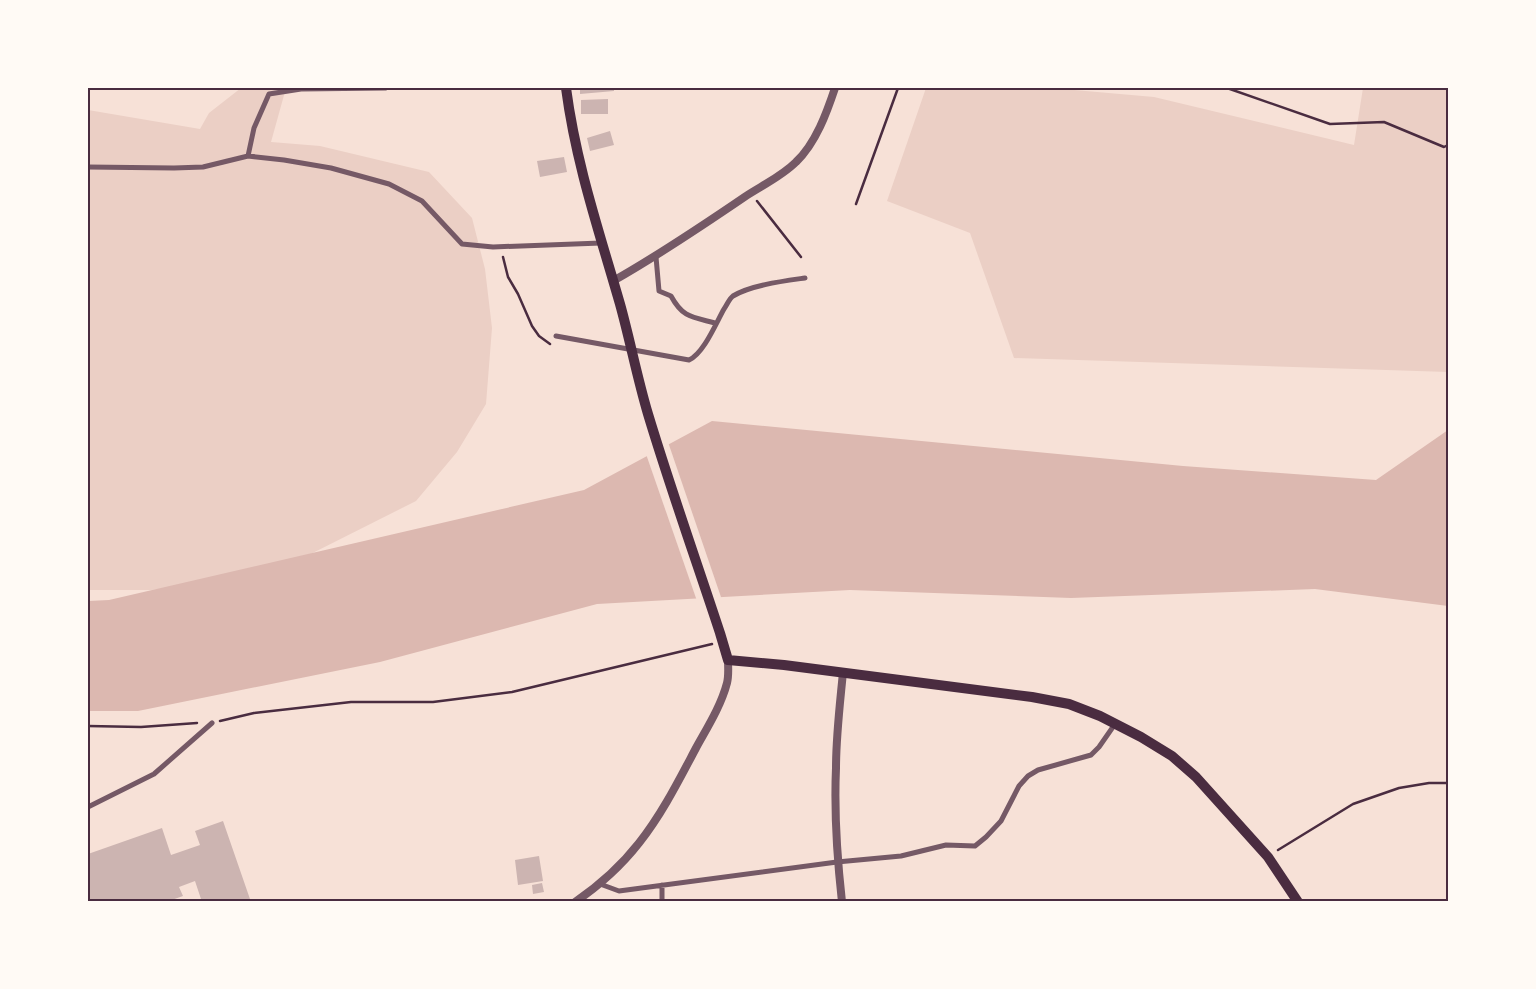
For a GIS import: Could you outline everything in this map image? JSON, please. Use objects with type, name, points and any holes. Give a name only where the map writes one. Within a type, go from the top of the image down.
[{"type":"main road","points":[[566,88],[572,131],[585,187],[614,281],[648,413],[728,660],[843,672],[1032,697],[1069,704],[1116,724],[1172,756],[1220,802],[1268,856],[1298,902]]},
{"type":"street","points":[[248,156],[254,128],[269,94],[301,89],[386,88]]},
{"type":"street","points":[[614,281],[656,257],[781,174],[797,161],[812,142],[835,88]]},
{"type":"street","points":[[88,167],[203,167],[248,156],[284,160],[331,168],[389,184],[422,201],[462,244],[493,247],[601,243]]},
{"type":"street","points":[[656,257],[659,291],[671,296],[678,309],[684,313],[715,323]]},
{"type":"street","points":[[556,336],[690,360],[697,354],[732,297],[749,290],[805,278]]},
{"type":"street","points":[[575,902],[600,884],[640,843],[657,817],[679,780],[720,700],[727,683],[729,672],[728,660]]},
{"type":"street","points":[[842,902],[838,862],[836,767],[843,672]]},
{"type":"street","points":[[88,807],[154,774],[212,722]]},
{"type":"street","points":[[600,884],[619,891],[838,862],[902,856],[946,846],[975,846],[1001,821],[1019,786],[1028,776],[1038,770],[1091,755],[1116,724]]},
{"type":"street","points":[[662,885],[662,902]]},
{"type":"path","points":[[856,204],[898,88]]},
{"type":"path","points":[[1227,88],[1330,124],[1384,122],[1444,147],[1448,145]]},
{"type":"path","points":[[751,193],[801,257]]},
{"type":"path","points":[[493,247],[503,256],[508,277],[539,336],[546,343],[552,345],[556,341],[556,336]]},
{"type":"path","points":[[88,726],[141,727],[212,722],[254,714],[351,702],[434,702],[512,692],[722,637]]},
{"type":"path","points":[[1268,856],[1353,804],[1399,788],[1429,783],[1448,783]]},
{"type":"shaded area","points":[[241,88],[286,88],[271,142],[320,146],[429,172],[472,218],[485,269],[492,328],[486,404],[457,452],[416,501],[259,580],[151,590],[88,590],[88,110],[200,129],[209,113]]},
{"type":"shaded area","points":[[926,88],[1061,88],[1154,97],[1354,145],[1363,88],[1448,88],[1448,372],[1014,358],[970,233],[887,201]]},
{"type":"shaded area","points":[[712,421],[1183,466],[1376,480],[1448,430],[1448,606],[1315,589],[1071,598],[850,590],[597,604],[380,662],[138,711],[88,711],[88,601],[109,600],[584,490]]},
{"type":"pier","points":[[668,442],[722,600],[697,601],[646,454]]},
{"type":"building","points":[[580,88],[614,88],[614,91],[580,94]]},
{"type":"building","points":[[608,99],[608,114],[581,114],[581,100]]},
{"type":"building","points":[[610,131],[614,145],[590,151],[587,138]]},
{"type":"building","points":[[564,157],[567,172],[540,177],[537,161]]},
{"type":"building","points":[[223,821],[251,902],[202,902],[195,881],[179,887],[183,896],[166,902],[88,902],[88,854],[162,828],[171,855],[200,845],[195,831]]},
{"type":"building","points":[[539,856],[543,881],[518,885],[515,860]]},
{"type":"building","points":[[542,883],[544,892],[533,894],[532,885]]}]
